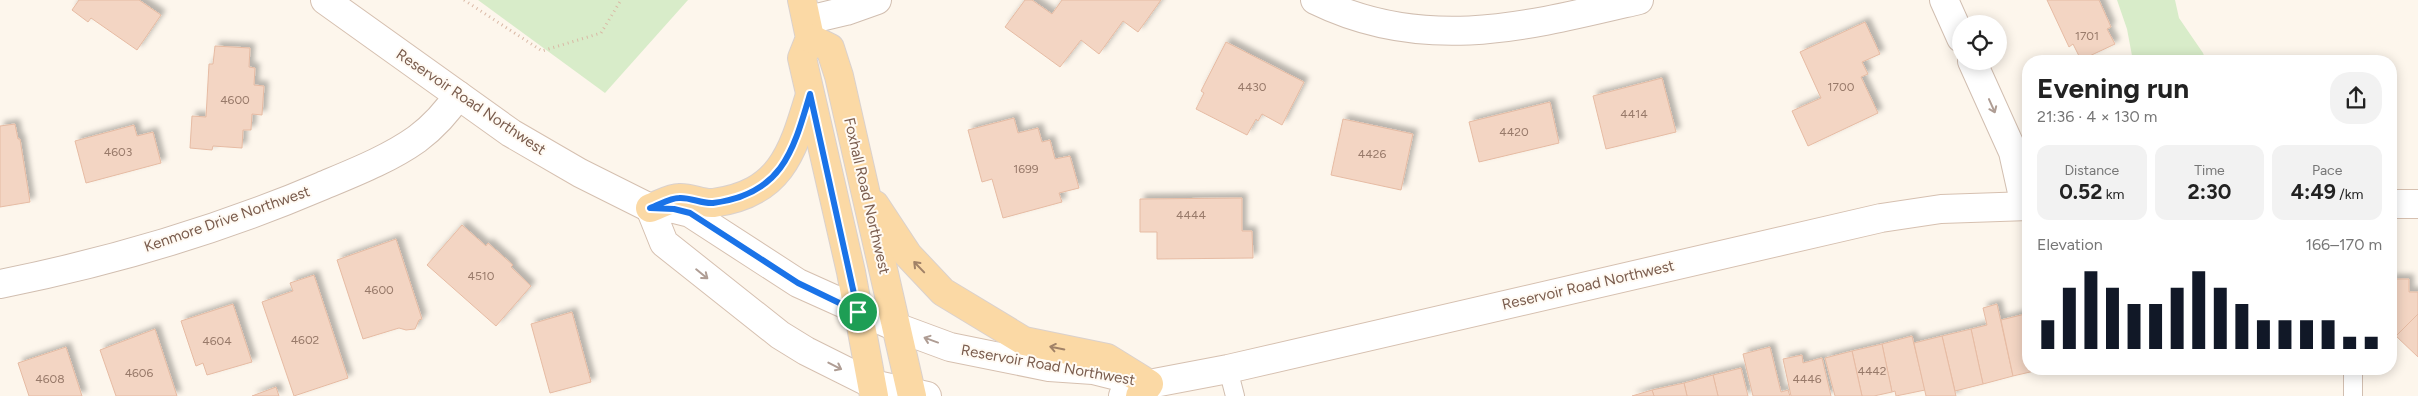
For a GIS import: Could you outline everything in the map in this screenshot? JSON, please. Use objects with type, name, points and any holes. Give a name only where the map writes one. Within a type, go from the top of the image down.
[{"type":"main road","name":"Reservoir Road Northwest","points":[[325,0],[511,133],[580,173],[650,208],[674,209],[690,213],[798,283],[858,312],[950,347],[1049,367],[1093,370],[1145,390]]},
{"type":"main road","points":[[873,390],[858,312],[802,58],[807,19],[846,11],[877,0]]},
{"type":"main road","points":[[1315,0],[1342,12],[1388,24],[1418,29],[1465,32],[1521,27],[1639,0]]},
{"type":"main road","points":[[1944,0],[1952,18]]},
{"type":"main road","name":"Foxhall Road Northwest","points":[[807,19],[830,48],[839,76],[896,327],[917,395]]},
{"type":"main road","points":[[1976,70],[2013,152],[2022,187]]},
{"type":"main road","points":[[810,94],[790,153],[781,167],[756,191],[712,203],[679,198],[650,208],[664,243],[743,307],[806,351],[873,390],[917,395]]},
{"type":"main road","name":"Kenmore Drive Northwest","points":[[0,284],[128,253],[225,223],[293,198],[381,159],[416,140],[440,120],[458,95]]},
{"type":"main road","points":[[866,190],[908,255],[944,292],[1024,341],[1107,358],[1145,390]]},
{"type":"main road","points":[[2397,204],[2418,204]]},
{"type":"main road","name":"Reservoir Road Northwest","points":[[1123,396],[1228,369],[1862,222],[1941,209],[2022,206]]},
{"type":"lane","points":[[1228,369],[1235,396]]},
{"type":"lane","points":[[2353,375],[2353,396]]},
{"type":"path","points":[[464,0],[542,51],[601,33],[621,0]]},
{"type":"green space","points":[[478,0],[688,0],[605,93]]},
{"type":"green space","points":[[2117,0],[2175,0],[2179,18],[2204,55],[2132,55],[2127,29]]},
{"type":"building","points":[[79,0],[139,0],[161,15],[137,50],[91,18],[88,22],[72,10]]},
{"type":"building","points":[[1025,0],[1032,0],[1052,14],[1062,0],[1161,0],[1138,32],[1123,21],[1099,54],[1081,40],[1060,67],[1005,27]]},
{"type":"building","points":[[2047,0],[2099,0],[2111,27],[2107,29],[2115,44],[2092,55],[2078,55],[2073,44],[2069,47]]},
{"type":"building","points":[[1865,22],[1880,54],[1862,62],[1868,74],[1861,77],[1878,113],[1808,146],[1792,111],[1821,98],[1800,52]]},
{"type":"building","points":[[1226,42],[1304,82],[1282,125],[1262,114],[1258,121],[1256,119],[1247,135],[1196,109],[1204,93],[1201,91]]},
{"type":"building","points":[[215,46],[250,48],[249,67],[255,68],[254,85],[264,86],[262,115],[252,114],[251,130],[243,130],[242,148],[213,146],[212,150],[190,148],[192,116],[206,117],[209,64],[213,64]]},
{"type":"building","points":[[1662,78],[1676,132],[1606,149],[1593,96]]},
{"type":"building","points":[[1550,102],[1559,143],[1479,162],[1469,122]]},
{"type":"building","points":[[1014,118],[1018,133],[1038,128],[1042,142],[1050,140],[1055,159],[1070,156],[1079,188],[1059,193],[1062,202],[1003,218],[992,179],[982,182],[968,130]]},
{"type":"building","points":[[1343,119],[1413,134],[1401,190],[1331,175]]},
{"type":"building","points":[[15,124],[18,139],[20,139],[30,202],[0,207],[0,126]]},
{"type":"building","points":[[134,125],[137,136],[153,132],[161,163],[86,183],[75,141]]},
{"type":"building","points":[[1242,198],[1242,231],[1252,231],[1253,258],[1157,259],[1157,232],[1140,232],[1140,199]]},
{"type":"building","points":[[462,225],[486,246],[488,243],[513,265],[511,267],[531,286],[496,326],[427,265]]},
{"type":"building","points":[[396,239],[422,319],[419,320],[415,329],[406,330],[399,328],[363,339],[337,260]]},
{"type":"building","points":[[314,275],[348,378],[294,396],[262,302],[293,291],[290,283]]},
{"type":"building","points":[[2397,279],[2409,279],[2409,292],[2418,292],[2418,314],[2397,335]]},
{"type":"building","points":[[233,304],[252,362],[207,375],[203,363],[196,366],[181,321]]},
{"type":"building","points":[[1997,304],[2013,376],[1983,384],[1971,329],[1987,325],[1983,308]]},
{"type":"building","points":[[572,312],[591,382],[550,393],[531,324]]},
{"type":"building","points":[[2418,314],[2418,357],[2397,337]]},
{"type":"building","points":[[2022,315],[2022,374],[2013,376],[2001,320]]},
{"type":"building","points":[[155,329],[177,396],[116,396],[100,350]]},
{"type":"building","points":[[1971,329],[1983,384],[1955,391],[1942,336]]},
{"type":"building","points":[[1912,336],[1925,390],[1896,396],[1895,391],[1892,392],[1882,344]]},
{"type":"building","points":[[1942,336],[1956,396],[1926,396],[1914,343]]},
{"type":"building","points":[[1882,344],[1892,392],[1874,396],[1862,396],[1852,351]]},
{"type":"building","points":[[66,347],[82,396],[29,396],[18,363]]},
{"type":"building","points":[[1770,347],[1781,392],[1788,390],[1790,396],[1753,396],[1743,354]]},
{"type":"building","points":[[1852,351],[1862,396],[1835,396],[1825,358]]},
{"type":"building","points":[[1802,355],[1803,363],[1822,358],[1831,396],[1791,396],[1783,359]]},
{"type":"building","points":[[1741,368],[1748,396],[1718,396],[1713,375]]},
{"type":"building","points":[[1713,375],[1718,396],[1687,396],[1684,383]]},
{"type":"building","points":[[1684,383],[1687,396],[1654,396],[1652,390]]},
{"type":"building","points":[[276,387],[279,396],[252,396]]},
{"type":"building","points":[[1652,390],[1654,396],[1632,396]]},
{"type":"route","points":[[810,94],[851,272],[858,312],[798,283],[690,213],[674,209],[650,208],[679,198],[712,203],[756,191],[770,180],[790,153],[810,94]]}]
